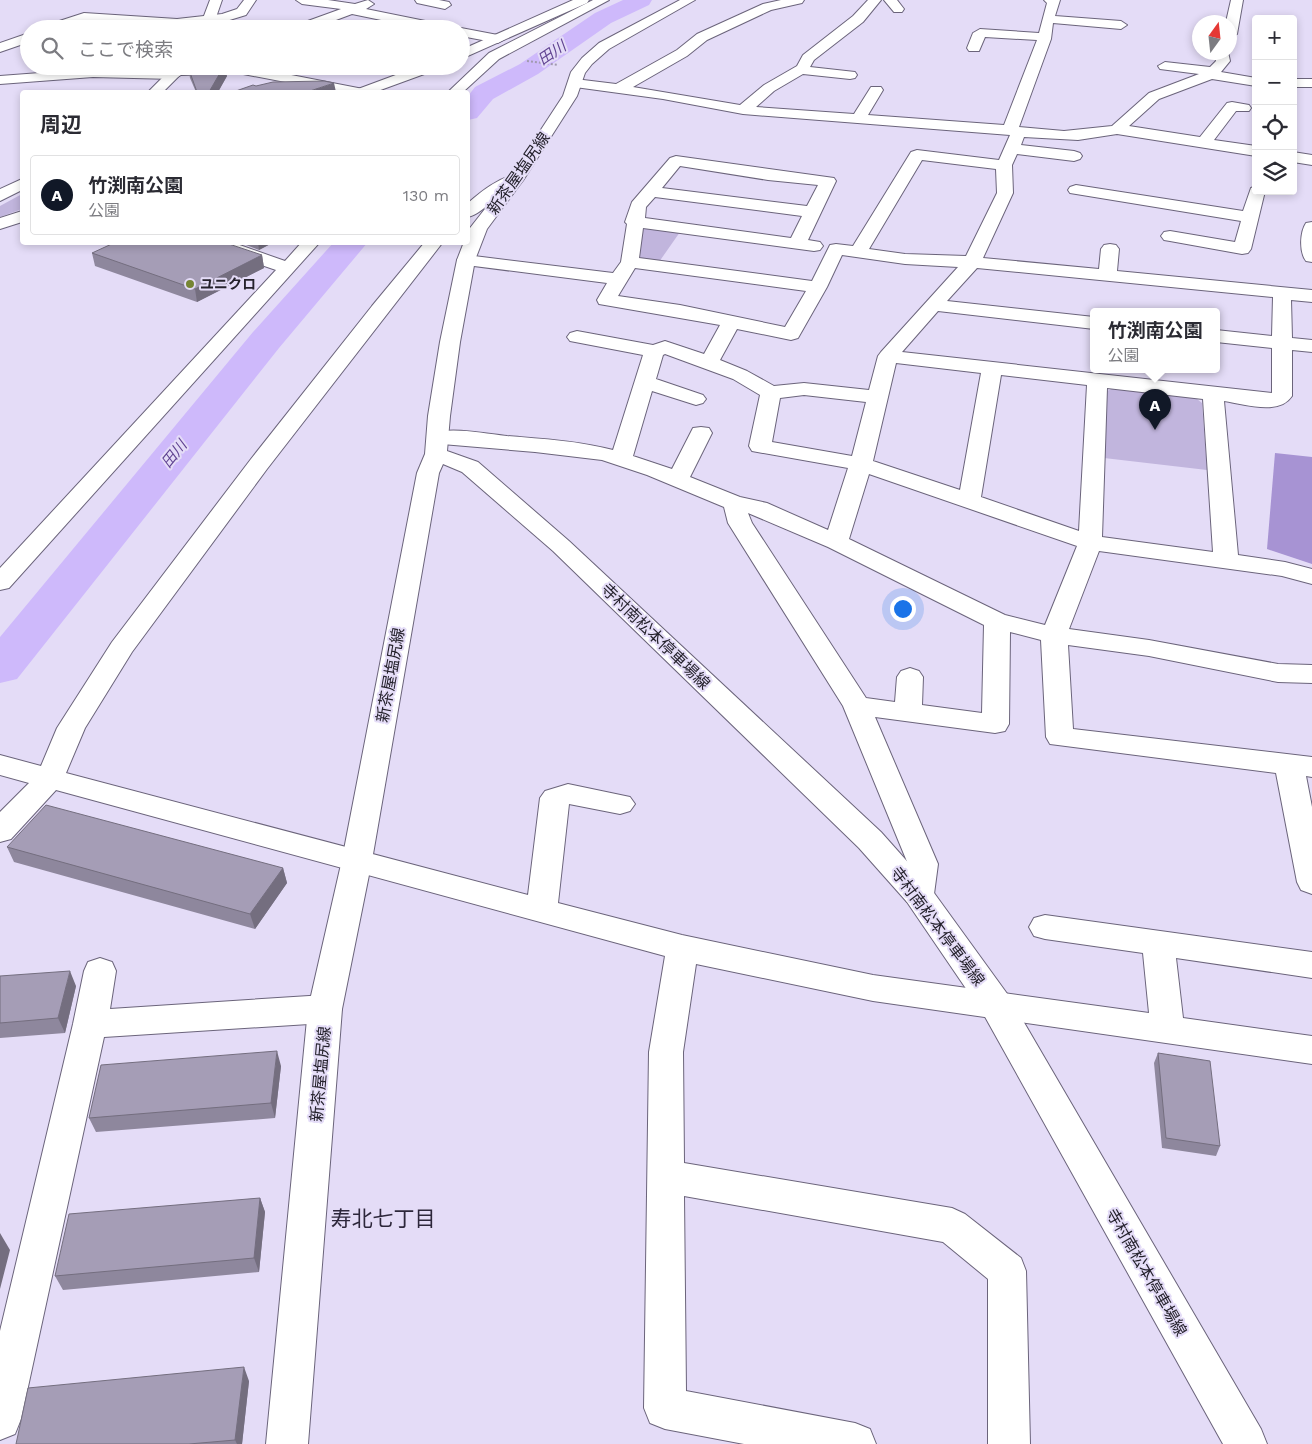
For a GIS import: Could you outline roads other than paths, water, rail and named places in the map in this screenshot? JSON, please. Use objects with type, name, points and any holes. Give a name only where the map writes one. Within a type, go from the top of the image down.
[{"type":"main road","points":[[208,20],[216,0]]},
{"type":"main road","points":[[220,20],[242,12],[250,0]]},
{"type":"main road","points":[[302,0],[404,20]]},
{"type":"main road","points":[[320,20],[376,0]]},
{"type":"main road","points":[[422,0],[445,5]]},
{"type":"main road","points":[[470,51],[583,0]]},
{"type":"main road","points":[[457,90],[492,58],[603,0]]},
{"type":"main road","name":"新茶屋塩尻線","points":[[287,1444],[326,1009],[358,860],[410,564],[428,473],[437,446],[439,416],[450,342],[466,260],[479,228],[516,179],[570,96],[578,72],[587,60],[604,46],[689,0]]},
{"type":"main road","points":[[620,88],[682,53],[702,37],[767,7],[798,0]]},
{"type":"main road","points":[[743,110],[769,88],[801,70],[808,58],[858,19],[875,0]]},
{"type":"main road","points":[[836,542],[861,464],[888,356],[972,262],[1005,193],[1004,166],[1011,149],[1014,131],[1044,37],[1044,20],[1055,0],[1050,0]]},
{"type":"main road","points":[[1234,15],[1237,0]]},
{"type":"main road","points":[[75,20],[84,17],[130,20]]},
{"type":"main road","points":[[1044,20],[1122,25]]},
{"type":"main road","points":[[470,34],[498,39]]},
{"type":"main road","points":[[974,48],[980,34],[1044,37]]},
{"type":"main road","points":[[0,48],[20,40]]},
{"type":"main road","points":[[470,62],[492,58]]},
{"type":"main road","points":[[575,82],[743,110],[859,118],[886,127],[1098,135],[1117,129],[1154,96],[1212,74],[1223,60]]},
{"type":"main road","points":[[1164,66],[1252,81]]},
{"type":"main road","points":[[801,70],[850,75]]},
{"type":"main road","points":[[0,80],[78,75]]},
{"type":"main road","points":[[158,90],[177,75]]},
{"type":"main road","points":[[269,75],[348,90]]},
{"type":"main road","points":[[368,90],[409,75]]},
{"type":"main road","points":[[1297,83],[1312,83]]},
{"type":"main road","points":[[859,118],[875,92],[891,96]]},
{"type":"main road","points":[[1204,142],[1232,106],[1244,108]]},
{"type":"main road","points":[[1117,129],[1252,150]]},
{"type":"main road","points":[[1011,149],[1074,156]]},
{"type":"main road","points":[[859,250],[917,155],[1004,166]]},
{"type":"main road","points":[[1297,158],[1312,160]]},
{"type":"main road","points":[[797,244],[828,182],[676,161],[638,206],[634,222],[630,262],[606,300],[680,311],[791,334],[818,287],[836,249]]},
{"type":"main road","points":[[470,210],[503,183],[516,179]]},
{"type":"main road","points":[[0,196],[20,185]]},
{"type":"main road","points":[[1076,190],[1250,217]]},
{"type":"main road","points":[[649,191],[812,212]]},
{"type":"main road","points":[[1170,236],[1242,249],[1256,195]]},
{"type":"main road","points":[[0,224],[20,217]]},
{"type":"main road","points":[[634,222],[836,249],[859,250],[905,259],[972,262],[1276,292],[1282,295],[1290,293],[1312,296]]},
{"type":"main road","points":[[1312,227],[1310,235],[1312,255]]},
{"type":"main road","points":[[221,245],[288,268]]},
{"type":"main road","points":[[0,583],[309,245]]},
{"type":"main road","points":[[0,831],[42,776],[121,648],[259,464],[379,310],[433,245]]},
{"type":"main road","points":[[1108,276],[1110,250]]},
{"type":"main road","points":[[466,260],[618,279]]},
{"type":"main road","points":[[630,262],[818,287]]},
{"type":"main road","points":[[888,356],[1274,401],[1282,396],[1282,295]]},
{"type":"main road","points":[[933,305],[1090,323]]},
{"type":"main road","points":[[718,367],[731,322]]},
{"type":"main road","points":[[1220,336],[1312,346]]},
{"type":"main road","points":[[576,337],[654,351],[665,347],[766,386],[877,397]]},
{"type":"main road","points":[[621,459],[654,351]]},
{"type":"main road","points":[[969,501],[992,369]]},
{"type":"main road","points":[[1097,381],[1090,543],[1054,635],[1060,737],[1301,765],[1312,882]]},
{"type":"main road","points":[[644,382],[696,399]]},
{"type":"main road","points":[[766,386],[760,446],[861,464],[1090,543],[1285,569],[1312,577]]},
{"type":"main road","points":[[1213,395],[1226,560]]},
{"type":"main road","points":[[678,480],[701,433]]},
{"type":"main road","points":[[437,446],[464,438],[604,454],[734,502],[759,508],[836,542],[997,621],[1054,635],[1149,648],[1278,673],[1312,674]]},
{"type":"main road","name":"寺村南松本停車場線","points":[[437,446],[470,467],[561,546],[870,840],[918,894],[996,1005],[1246,1444]]},
{"type":"main road","points":[[734,502],[740,523],[857,706],[923,864],[918,894]]},
{"type":"main road","points":[[857,706],[995,724],[997,621]]},
{"type":"main road","points":[[908,712],[910,677]]},
{"type":"main road","points":[[0,765],[682,948],[872,988],[1312,1050]]},
{"type":"main road","points":[[542,910],[555,798],[568,794],[620,804]]},
{"type":"main road","points":[[1045,927],[1312,965]]},
{"type":"main road","points":[[1158,943],[1168,1030]]},
{"type":"main road","points":[[682,948],[666,1052],[665,1408],[855,1444]]},
{"type":"main road","points":[[0,1419],[90,1024],[100,971]]},
{"type":"main road","points":[[90,1024],[326,1009]]},
{"type":"main road","points":[[666,1176],[952,1226],[1007,1271],[1009,1444]]},
{"type":"waterway","name":"田川","points":[[470,110],[484,93],[529,69],[603,18],[641,0]]},
{"type":"waterway","name":"田川","points":[[0,668],[266,340],[349,245]]},
{"type":"place","name":"ユニクロ","points":[[190,284]]},
{"type":"place","name":"竹渕南公園","points":[[1155,430]]},
{"type":"district","name":"寿北七丁目","points":[[383,1219]]}]
